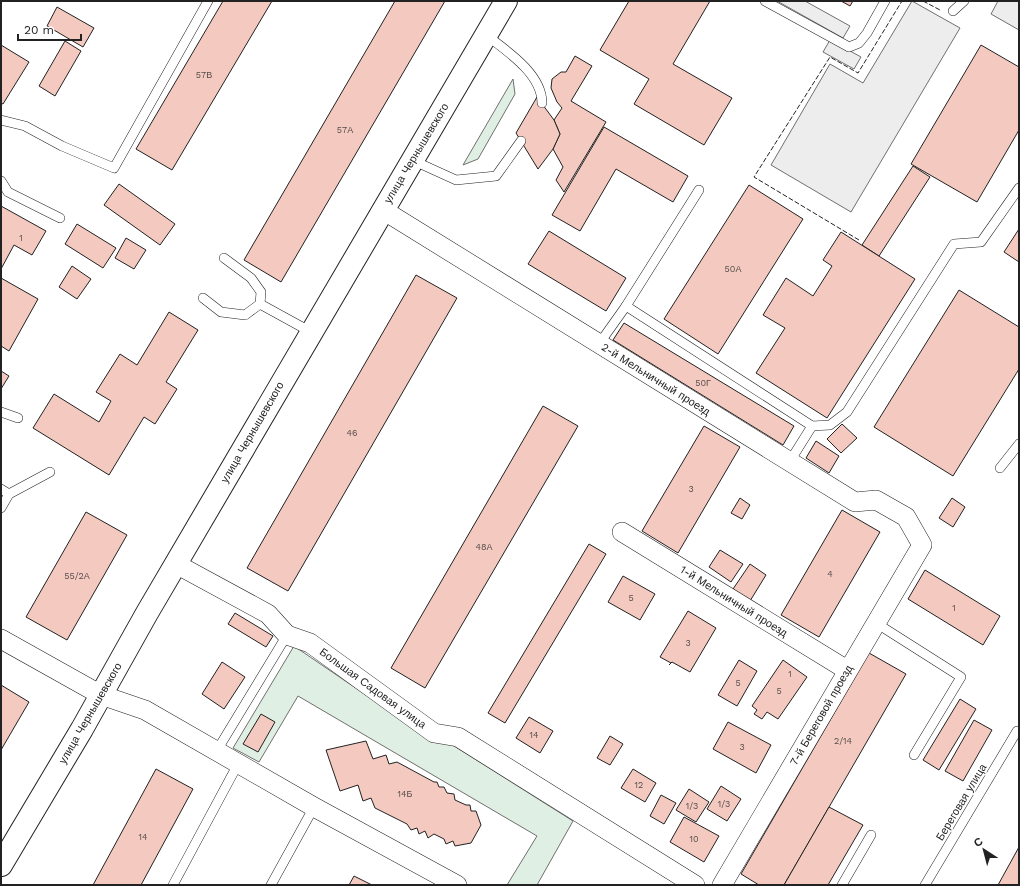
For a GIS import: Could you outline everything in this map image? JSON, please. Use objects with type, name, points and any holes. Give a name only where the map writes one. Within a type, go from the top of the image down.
[{"type":"main road","name":"улица Чернышевского","points":[[1,865],[311,332],[506,1]]},
{"type":"street","name":"2-й Мельничный проезд","points":[[383,210],[855,502],[876,500],[906,517],[922,545]]},
{"type":"street","name":"1-й Мельничный проезд","points":[[622,532],[848,670]]},
{"type":"street","name":"7-й Береговой проезд","points":[[722,885],[922,545]]},
{"type":"street","name":"Большая Садовая улица","points":[[176,564],[268,614],[287,635],[310,643],[434,733],[458,737],[695,885]]},
{"type":"street","points":[[1,639],[101,695],[145,710],[314,807],[457,885]]},
{"type":"lane","points":[[1,120],[25,126],[62,146],[114,168],[208,1]]},
{"type":"lane","points":[[765,1],[849,46],[859,44],[885,1]]},
{"type":"lane","points":[[954,11],[964,1]]},
{"type":"lane","points":[[486,35],[522,62],[542,94],[542,103]]},
{"type":"lane","points":[[412,160],[456,180],[496,176],[521,141]]},
{"type":"lane","points":[[1,181],[8,192],[60,218]]},
{"type":"lane","points":[[626,306],[812,426],[830,425],[847,412],[954,244],[981,242],[1019,188]]},
{"type":"lane","points":[[599,344],[626,306],[699,190]]},
{"type":"lane","points":[[203,298],[221,312],[245,315],[260,304],[261,292],[251,278],[224,258]]},
{"type":"lane","points":[[260,304],[311,332]]},
{"type":"lane","points":[[1,412],[18,418]]},
{"type":"lane","points":[[790,461],[812,426]]},
{"type":"lane","points":[[1000,468],[1019,444]]},
{"type":"lane","points":[[1,508],[5,492],[50,472]]},
{"type":"lane","points":[[876,623],[960,677],[914,755]]},
{"type":"lane","points":[[216,752],[287,635]]},
{"type":"lane","name":"Береговая улица","points":[[925,885],[1017,731]]},
{"type":"lane","points":[[173,885],[238,764]]},
{"type":"lane","points":[[271,885],[314,807]]},
{"type":"lane","points":[[842,885],[871,835]]},
{"type":"green space","points":[[513,79],[515,94],[478,159],[463,165]]},
{"type":"green space","points":[[294,646],[429,738],[451,744],[573,821],[537,885],[507,885],[537,836],[298,696],[259,762],[233,748]]},
{"type":"shaded area","points":[[777,1],[805,1],[850,26],[843,38]]},
{"type":"shaded area","points":[[912,1],[960,28],[851,212],[771,165],[830,64],[863,83]]},
{"type":"shaded area","points":[[998,1],[1019,1],[1019,30],[991,14]]},
{"type":"shaded area","points":[[830,40],[861,57],[854,69],[823,52]]},
{"type":"building","points":[[223,1],[272,1],[172,170],[136,149]]},
{"type":"building","points":[[395,1],[445,1],[281,282],[244,260]]},
{"type":"building","points":[[629,1],[710,1],[673,64],[732,98],[704,145],[634,104],[649,79],[600,50]]},
{"type":"building","points":[[841,1],[853,1],[850,6]]},
{"type":"building","points":[[57,7],[94,28],[83,47],[47,26]]},
{"type":"building","points":[[65,41],[81,51],[55,96],[39,86]]},
{"type":"building","points":[[1,45],[29,62],[3,104],[1,103]]},
{"type":"building","points":[[981,45],[1019,67],[1019,130],[977,202],[911,164]]},
{"type":"building","points":[[575,56],[592,66],[571,101],[606,122],[564,192],[556,180],[563,167],[553,149],[560,134],[554,120],[562,108],[557,102],[551,88],[552,79],[561,72],[566,72]]},
{"type":"building","points":[[537,97],[554,120],[560,134],[553,149],[538,169],[516,133]]},
{"type":"building","points":[[604,127],[688,176],[673,202],[616,169],[580,231],[552,215]]},
{"type":"building","points":[[913,166],[930,177],[879,256],[862,245]]},
{"type":"building","points":[[119,184],[175,224],[160,245],[104,205]]},
{"type":"building","points":[[749,185],[803,219],[718,354],[664,319]]},
{"type":"building","points":[[1,206],[46,231],[32,255],[14,245],[1,269]]},
{"type":"building","points":[[77,224],[116,248],[103,268],[65,244]]},
{"type":"building","points":[[1019,229],[1019,262],[1004,252]]},
{"type":"building","points":[[549,231],[626,278],[606,311],[528,264]]},
{"type":"building","points":[[841,232],[915,279],[827,418],[756,373],[785,328],[763,315],[786,278],[813,296],[832,266],[823,260]]},
{"type":"building","points":[[126,238],[146,250],[134,269],[115,258]]},
{"type":"building","points":[[72,266],[91,279],[77,299],[59,287]]},
{"type":"building","points":[[416,275],[457,298],[288,591],[247,568]]},
{"type":"building","points":[[1,278],[38,299],[9,351],[1,346]]},
{"type":"building","points":[[959,290],[1019,327],[1019,369],[953,476],[874,427]]},
{"type":"building","points":[[169,312],[198,330],[166,382],[177,389],[155,424],[144,417],[109,475],[33,428],[54,394],[99,422],[111,401],[96,392],[120,354],[137,365]]},
{"type":"building","points":[[624,323],[794,426],[783,445],[613,340]]},
{"type":"building","points":[[1,371],[9,376],[1,389]]},
{"type":"building","points":[[543,406],[578,426],[425,688],[391,668]]},
{"type":"building","points":[[842,424],[857,438],[841,453],[827,439]]},
{"type":"building","points":[[704,426],[740,447],[678,553],[642,531]]},
{"type":"building","points":[[816,441],[839,456],[829,473],[806,458]]},
{"type":"building","points":[[740,498],[750,505],[742,519],[731,513]]},
{"type":"building","points":[[952,498],[965,507],[953,527],[939,518]]},
{"type":"building","points":[[842,510],[880,532],[819,637],[781,615]]},
{"type":"building","points":[[86,512],[127,535],[67,640],[26,617]]},
{"type":"building","points":[[589,544],[606,554],[505,723],[488,713]]},
{"type":"building","points":[[720,550],[743,564],[731,582],[709,567]]},
{"type":"building","points":[[750,564],[766,575],[750,601],[733,589]]},
{"type":"building","points":[[925,570],[1000,616],[983,645],[908,599]]},
{"type":"building","points":[[623,576],[655,594],[640,620],[608,602]]},
{"type":"building","points":[[688,611],[716,628],[690,672],[672,662],[671,663],[660,657]]},
{"type":"building","points":[[235,613],[273,636],[266,647],[228,624]]},
{"type":"building","points":[[869,653],[906,674],[784,885],[759,885],[741,874]]},
{"type":"building","points":[[739,660],[757,671],[737,706],[718,695]]},
{"type":"building","points":[[783,660],[807,677],[778,719],[767,712],[762,719],[754,714],[757,710],[752,706]]},
{"type":"building","points":[[222,662],[245,677],[224,709],[202,694]]},
{"type":"building","points":[[1,685],[29,702],[1,750]]},
{"type":"building","points":[[960,699],[976,709],[939,770],[923,760]]},
{"type":"building","points":[[261,714],[275,722],[258,752],[243,744]]},
{"type":"building","points":[[529,717],[553,731],[540,753],[516,738]]},
{"type":"building","points":[[974,720],[992,730],[963,781],[945,771]]},
{"type":"building","points":[[728,722],[771,745],[756,773],[713,749]]},
{"type":"building","points":[[610,736],[623,744],[610,765],[597,758]]},
{"type":"building","points":[[366,741],[373,759],[386,755],[389,764],[397,762],[434,782],[437,782],[439,787],[444,787],[447,793],[454,794],[455,800],[466,805],[470,805],[471,811],[476,811],[481,825],[471,843],[455,846],[453,841],[446,844],[444,839],[434,834],[428,838],[425,831],[419,834],[417,828],[411,830],[407,824],[375,808],[371,798],[363,801],[358,785],[340,791],[326,750]]},
{"type":"building","points":[[156,769],[193,789],[141,885],[93,885]]},
{"type":"building","points":[[633,769],[656,783],[645,802],[621,788]]},
{"type":"building","points":[[721,786],[741,799],[727,821],[707,809]]},
{"type":"building","points":[[689,789],[709,802],[696,822],[676,810]]},
{"type":"building","points":[[661,795],[676,803],[664,824],[650,816]]},
{"type":"building","points":[[829,807],[863,825],[828,885],[784,885]]},
{"type":"building","points":[[684,817],[719,836],[704,862],[670,842]]},
{"type":"building","points":[[1019,847],[1019,885],[998,885]]},
{"type":"building","points":[[354,876],[372,885],[349,885]]},
{"type":"fence","points":[[859,240],[754,177],[830,57],[858,73],[902,1]]},
{"type":"fence","points":[[923,1],[940,10]]}]
